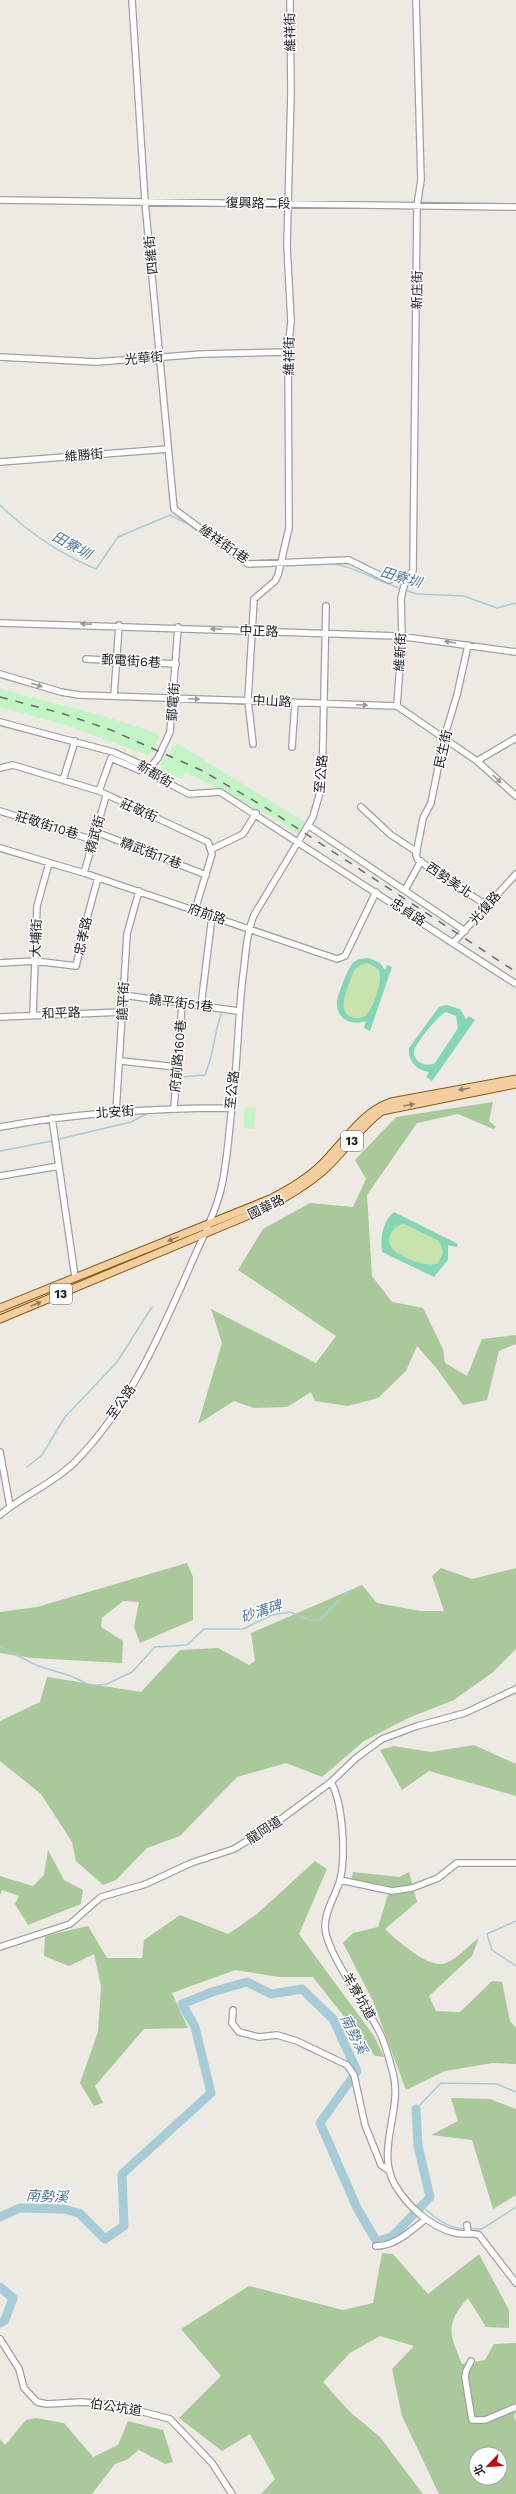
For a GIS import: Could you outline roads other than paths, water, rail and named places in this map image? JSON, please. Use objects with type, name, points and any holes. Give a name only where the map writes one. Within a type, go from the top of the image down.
[{"type":"main road","name":"國華路","points":[[0,1308],[270,1200],[322,1169],[368,1114],[380,1105],[516,1079]]},
{"type":"main road","name":"國華路","points":[[0,1319],[203,1236],[266,1208],[296,1192],[322,1169],[372,1118],[382,1111],[516,1084]]},
{"type":"street","name":"四維街","points":[[132,0],[146,202],[174,509]]},
{"type":"street","name":"維祥街","points":[[253,744],[248,700],[254,599],[275,581],[289,528],[288,352],[291,321],[287,204],[291,85],[290,0]]},
{"type":"street","name":"新庄街","points":[[401,598],[407,577],[413,571],[417,206],[422,180],[416,0]]},
{"type":"street","name":"復興路二段","points":[[0,200],[516,207]]},
{"type":"street","name":"光華街","points":[[0,357],[96,362],[160,356],[288,352]]},
{"type":"street","name":"維勝街","points":[[0,462],[168,449]]},
{"type":"street","name":"維祥街1巷","points":[[174,509],[248,564],[349,560],[389,580],[405,574],[407,577]]},
{"type":"street","name":"維新街","points":[[397,706],[402,636],[401,598]]},
{"type":"street","name":"至公路","points":[[0,1515],[10,1506],[37,1491],[67,1469],[93,1441],[136,1380],[154,1346],[203,1236],[210,1224],[221,1189],[230,1108],[233,1099],[238,1011],[248,929],[254,914],[308,826],[319,802],[322,785],[326,606]]},
{"type":"street","name":"中正路","points":[[0,623],[119,625],[402,636],[516,652]]},
{"type":"street","points":[[114,696],[119,625]]},
{"type":"street","name":"郵電街","points":[[148,770],[158,758],[170,732],[178,627]]},
{"type":"street","name":"民生街","points":[[417,852],[422,818],[431,803],[444,738],[457,695],[468,645]]},
{"type":"street","name":"郵電街6巷","points":[[86,659],[176,664]]},
{"type":"street","name":"中山路","points":[[0,674],[61,692],[79,695],[397,706]]},
{"type":"street","points":[[292,747],[295,702]]},
{"type":"street","points":[[397,706],[477,761],[516,796]]},
{"type":"street","name":"新都街","points":[[0,722],[113,752],[189,794],[220,792],[299,842]]},
{"type":"street","points":[[477,761],[516,738]]},
{"type":"street","points":[[63,780],[75,741]]},
{"type":"street","points":[[98,791],[111,758],[139,770],[148,770]]},
{"type":"street","name":"莊敬街","points":[[0,768],[13,765],[98,791],[106,796],[196,835],[208,842],[212,848]]},
{"type":"street","name":"精武街","points":[[84,873],[106,796]]},
{"type":"street","name":"西勢美北","points":[[361,807],[391,835],[417,852],[416,855],[421,861],[486,905]]},
{"type":"street","name":"莊敬街10巷","points":[[0,811],[93,840]]},
{"type":"street","points":[[195,910],[206,875],[212,848],[243,834],[256,814]]},
{"type":"street","points":[[308,826],[465,931]]},
{"type":"street","name":"精武街17巷","points":[[96,832],[206,875]]},
{"type":"street","name":"忠貞路","points":[[299,842],[516,984]]},
{"type":"street","name":"府前路","points":[[0,848],[84,873],[341,959],[345,956],[376,892]]},
{"type":"street","points":[[405,890],[421,861]]},
{"type":"street","name":"大埔街","points":[[33,1014],[37,906],[49,863]]},
{"type":"street","name":"光復路","points":[[454,942],[486,905],[516,874]]},
{"type":"street","name":"忠孝路","points":[[0,963],[35,961],[76,966],[98,878]]},
{"type":"street","name":"饒平街","points":[[116,1112],[121,1061],[122,1012],[127,934],[138,891]]},
{"type":"street","name":"府前路160巷","points":[[201,1006],[212,916]]},
{"type":"street","name":"饒平街51巷","points":[[124,995],[238,1011]]},
{"type":"street","name":"府前路160巷","points":[[174,1108],[182,1004]]},
{"type":"street","name":"和平路","points":[[0,1017],[33,1014],[122,1012]]},
{"type":"street","points":[[121,1061],[178,1067]]},
{"type":"street","name":"北安街","points":[[0,1127],[52,1118],[116,1112],[174,1108],[230,1108]]},
{"type":"street","points":[[52,1118],[75,1277]]},
{"type":"street","points":[[0,1176],[58,1166]]},
{"type":"street","points":[[0,1452],[10,1506]]},
{"type":"street","name":"龍岡道","points":[[0,1947],[70,1924],[100,1897],[160,1879],[191,1863],[234,1849],[277,1822],[331,1782],[356,1758],[382,1739],[417,1726],[465,1713],[516,1689]]},
{"type":"street","name":"羊寮坑道","points":[[331,1782],[336,1791],[341,1830],[340,1880],[326,1915],[326,1936],[328,1943],[380,2033],[393,2074],[396,2098],[389,2130],[388,2170]]},
{"type":"street","points":[[340,1880],[392,1890],[412,1888],[438,1878],[457,1863],[516,1863]]},
{"type":"street","points":[[233,2010],[232,2023],[239,2032],[259,2037],[277,2035],[297,2040],[347,2065],[354,2075],[365,2125],[381,2165],[388,2170],[403,2196],[424,2217],[447,2230],[479,2235],[516,2283]]},
{"type":"street","points":[[376,2246],[384,2246],[397,2241],[424,2217]]},
{"type":"street","points":[[467,2225],[468,2234]]},
{"type":"street","name":"伯公坑道","points":[[0,2340],[19,2369],[24,2388],[37,2402],[48,2404],[82,2402],[117,2405],[170,2419],[212,2463],[232,2494]]},
{"type":"street","points":[[471,2361],[466,2371],[466,2377],[472,2420],[485,2420],[516,2406]]},
{"type":"waterway","name":"田寮圳","points":[[0,505],[45,542],[96,569],[118,537],[170,515],[188,524],[213,543]]},
{"type":"waterway","name":"田寮圳","points":[[326,563],[336,564],[355,570],[402,589]]},
{"type":"waterway","name":"田寮圳","points":[[405,590],[417,594],[464,596],[497,608],[516,603]]},
{"type":"waterway","points":[[180,1077],[205,1075],[222,1011]]},
{"type":"waterway","points":[[59,1139],[131,1122],[148,1113]]},
{"type":"waterway","points":[[0,1151],[52,1141]]},
{"type":"waterway","points":[[27,1467],[42,1455],[65,1417],[117,1362],[152,1307]]},
{"type":"waterway","name":"砂溝碑","points":[[0,1647],[38,1666],[71,1676],[92,1686],[107,1684],[132,1672],[155,1647],[187,1645],[204,1629],[243,1629],[272,1615],[290,1612],[309,1620],[320,1620],[340,1599],[351,1591]]},
{"type":"waterway","name":"南勢溪","points":[[516,1921],[487,1934],[492,1950],[516,1966]]},
{"type":"waterway","name":"南勢溪","points":[[0,2217],[20,2208],[63,2209],[79,2213],[105,2239],[124,2226],[122,2174],[211,2093],[195,2027],[182,2004],[212,1992],[247,1982],[271,1994],[302,1989],[333,2019],[357,2071],[320,2123],[357,2208],[377,2242],[393,2236],[430,2197],[418,2146],[416,2109]]},
{"type":"waterway","name":"南勢溪","points":[[416,2109],[441,2083],[497,2084],[516,2092]]},
{"type":"waterway","points":[[422,2206],[442,2222],[453,2227],[465,2229]]},
{"type":"waterway","points":[[469,2229],[482,2229],[516,2207]]},
{"type":"waterway","name":"南勢溪","points":[[0,2287],[13,2298],[5,2320],[0,2323]]},
{"type":"railway","points":[[0,697],[64,714],[111,730],[203,771],[268,809],[516,972]]}]
